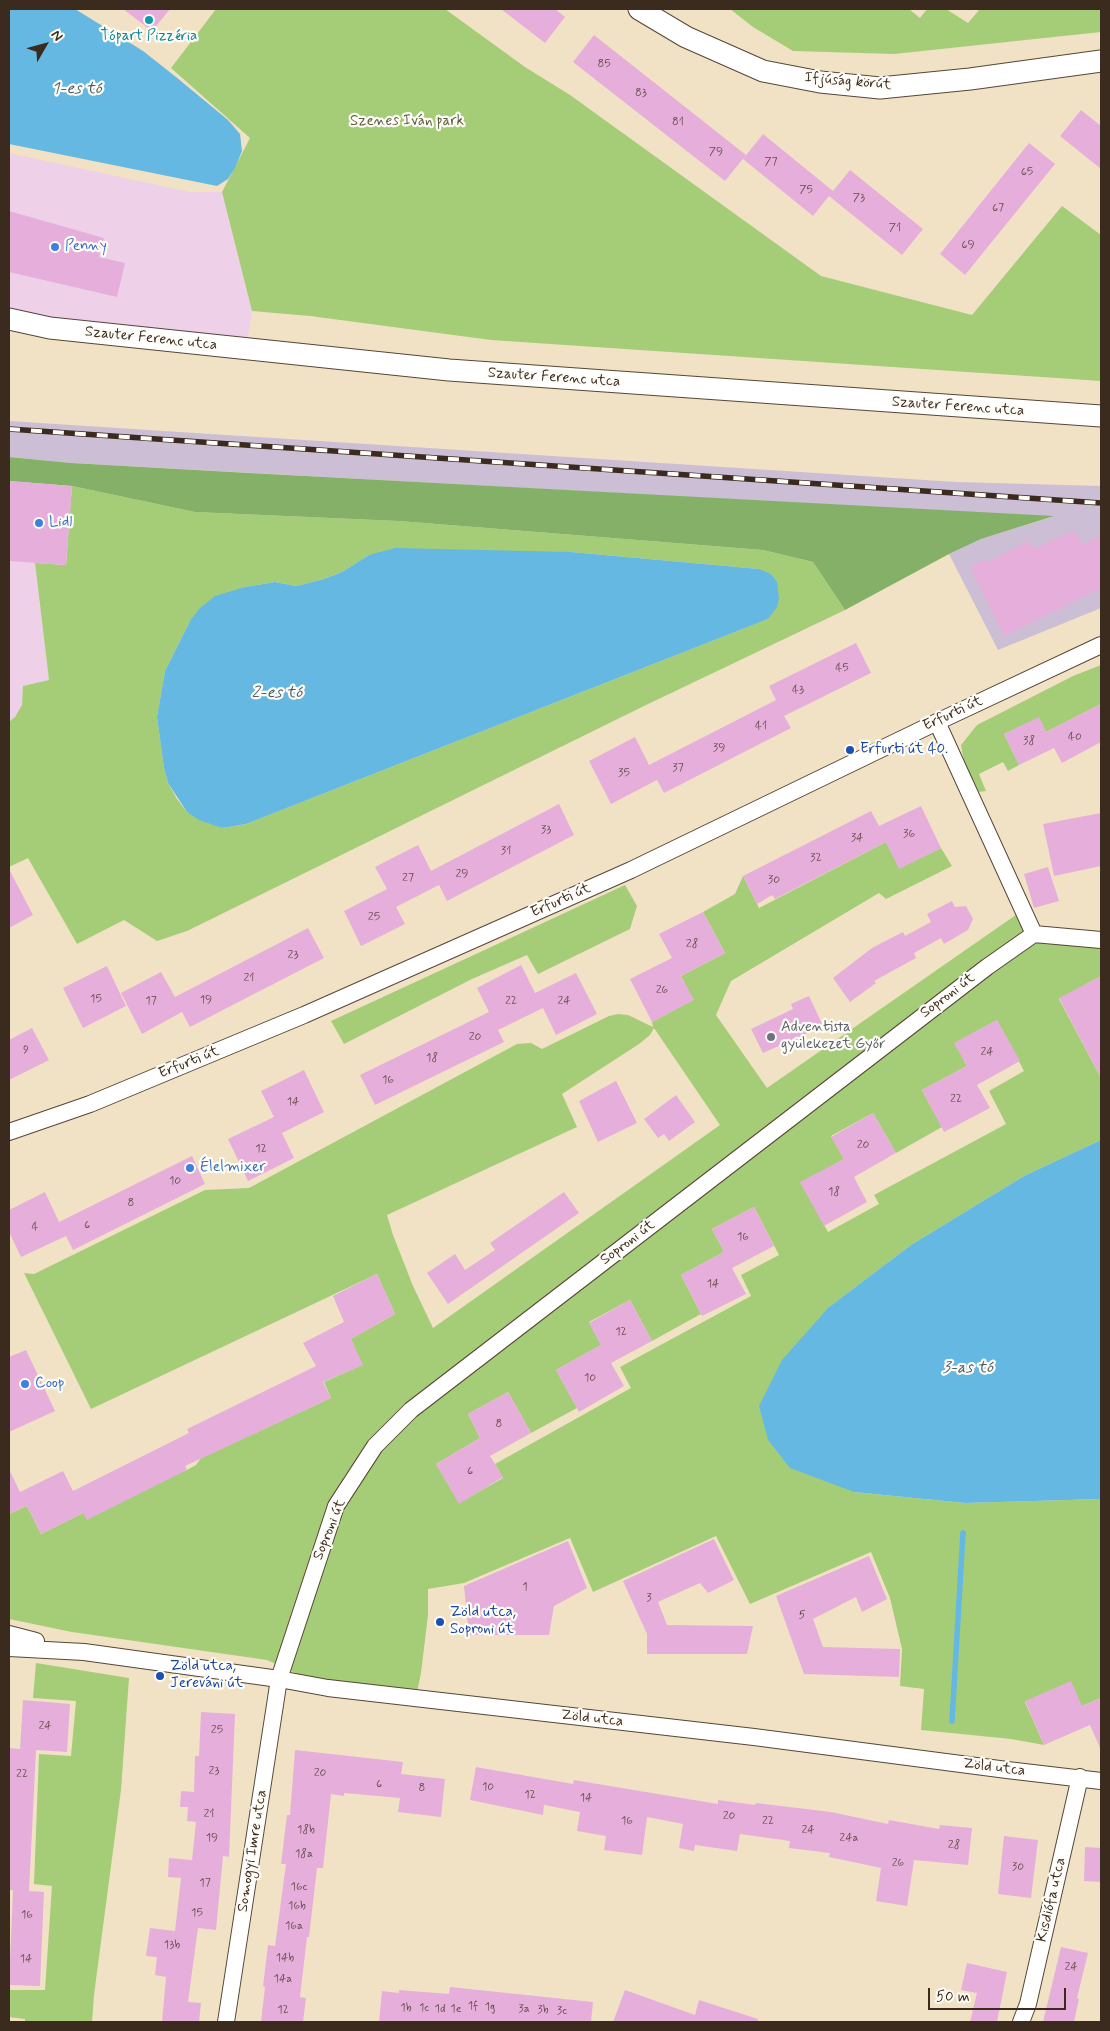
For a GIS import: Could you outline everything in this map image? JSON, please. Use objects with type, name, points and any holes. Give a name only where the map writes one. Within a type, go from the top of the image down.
[{"type":"street","name":"Ifjúság körút","points":[[639,9],[686,37],[763,71],[820,82],[880,88],[970,79],[1101,61]]},
{"type":"street","name":"Szauter Ferenc utca","points":[[9,319],[50,328],[449,370],[1101,416]]},
{"type":"street","name":"Erfurti út","points":[[9,1132],[90,1104],[304,1015],[631,870],[1101,645]]},
{"type":"street","points":[[937,722],[1034,934],[1101,940]]},
{"type":"street","name":"Soproni út","points":[[279,1679],[336,1506],[375,1446],[411,1410],[963,984],[1034,934]]},
{"type":"street","name":"Zöld utca","points":[[9,1634],[84,1652]]},
{"type":"street","name":"Zöld utca","points":[[9,1648],[84,1652],[279,1679],[328,1688],[754,1737],[1101,1781]]},
{"type":"street","name":"Somogyi Imre utca","points":[[226,2022],[279,1679]]},
{"type":"street","name":"Kisdiófa utca","points":[[1021,2022],[1028,2004],[1080,1778]]},
{"type":"shaded area","points":[[9,153],[190,192],[222,192],[252,311],[246,349],[9,319]]},
{"type":"shaded area","points":[[9,421],[956,482],[1101,486],[1101,608],[998,650],[949,554],[981,539],[1052,517],[71,463],[9,457]]},
{"type":"shaded area","points":[[9,481],[72,486],[66,565],[35,564],[49,680],[23,686],[22,705],[15,717],[9,722]]},
{"type":"green space","name":"Szenes Iván park","points":[[216,9],[445,9],[525,67],[570,95],[821,276],[972,315],[1062,206],[1101,235],[1101,381],[491,340],[310,316],[252,311],[222,192],[250,138],[171,68]]},
{"type":"green space","points":[[730,9],[909,9],[920,18],[927,9],[946,9],[968,23],[980,9],[1101,9],[1101,32],[894,54],[793,51],[753,27]]},
{"type":"green space","points":[[9,457],[71,463],[1054,516],[981,539],[949,554],[845,610],[813,562],[763,550],[399,521],[195,512],[72,486],[9,481]]},
{"type":"green space","points":[[72,486],[195,512],[399,521],[763,550],[813,562],[845,610],[644,706],[187,931],[157,941],[124,920],[77,944],[28,858],[9,867],[9,722],[15,717],[22,705],[23,686],[49,680],[35,563],[66,565]],"holes":[[[571,552],[759,569],[768,619],[246,824],[222,828],[187,812],[168,783],[157,717],[165,671],[190,621],[245,587],[275,582],[296,586],[324,579],[342,572],[369,555]]]},
{"type":"green space","points":[[1101,665],[1101,704],[1046,732],[1039,718],[1004,734],[1019,765],[1008,771],[1003,762],[979,774],[986,791],[979,792],[964,762],[961,745],[977,725],[1073,676]]},
{"type":"green space","points":[[886,842],[900,868],[941,848],[952,866],[886,899],[879,893],[731,981],[716,1015],[767,1088],[1023,910],[1034,934],[1101,940],[1101,976],[1059,999],[1101,1078],[1101,1140],[1024,1176],[911,1245],[829,1307],[854,1492],[965,1503],[1101,1499],[1101,1698],[1082,1706],[1025,1702],[1044,1745],[1011,1739],[921,1730],[924,1689],[900,1686],[902,1649],[890,1598],[871,1552],[750,1604],[716,1536],[593,1592],[570,1538],[464,1583],[428,1589],[428,1615],[416,1697],[328,1688],[267,1660],[72,1632],[9,1619],[9,1514],[27,1506],[41,1534],[83,1513],[187,1470],[196,1465],[201,1458],[331,1398],[324,1382],[362,1365],[351,1339],[395,1314],[377,1274],[91,1409],[24,1273],[34,1274],[205,1190],[249,1188],[517,1044],[531,1043],[542,1049],[609,1016],[618,1014],[628,1015],[653,1027],[652,1022],[693,1000],[681,976],[725,953],[703,912],[735,894],[743,876],[759,908]],"holes":[[[997,1020],[1024,1071],[989,1091],[1006,1124],[874,1195],[879,1204],[828,1232],[801,1183],[844,1159],[831,1136],[873,1113],[896,1153],[942,1127],[922,1090],[967,1066],[955,1043]],[[654,1028],[720,1125],[433,1328],[413,1286],[387,1215],[577,1127],[562,1094],[650,1035]],[[754,1207],[779,1255],[741,1275],[751,1296],[620,1367],[631,1388],[495,1464],[503,1478],[459,1503],[436,1464],[480,1438],[468,1414],[508,1392],[531,1433],[577,1408],[556,1370],[601,1345],[589,1322],[630,1300],[652,1341],[701,1314],[681,1275],[724,1252],[712,1229]]]},
{"type":"green space","points":[[625,885],[637,906],[630,929],[538,974],[527,955],[472,979],[344,1044],[331,1021]]},
{"type":"green space","points":[[36,1663],[129,1678],[121,1790],[92,2022],[25,2022],[25,2019],[9,2017],[9,1990],[45,1990],[52,1886],[34,1884],[39,1754],[71,1756],[76,1701],[33,1698]]},
{"type":"water","name":"1-es tó","points":[[9,9],[75,9],[143,51],[228,120],[240,134],[242,151],[228,179],[217,186],[9,144]]},
{"type":"water","name":"2-es tó","points":[[395,548],[571,552],[759,569],[771,574],[777,582],[779,598],[777,607],[768,619],[246,824],[222,828],[199,820],[187,812],[168,783],[157,717],[165,671],[190,621],[200,608],[215,596],[245,587],[275,582],[296,586],[324,579],[342,572],[369,555]]},
{"type":"water","name":"3-as tó","points":[[1101,1140],[1101,1499],[965,1503],[854,1492],[790,1468],[768,1440],[759,1406],[782,1360],[829,1307],[911,1245],[1024,1176]]},
{"type":"building","name":"Tópart Pizzéria","points":[[123,9],[170,9],[152,31]]},
{"type":"building","points":[[501,9],[555,9],[565,17],[545,43]]},
{"type":"building","points":[[594,35],[746,155],[725,181],[573,62]]},
{"type":"building","points":[[1081,110],[1101,126],[1101,169],[1060,136]]},
{"type":"building","points":[[763,134],[833,191],[850,170],[923,229],[902,255],[829,196],[813,216],[743,159]]},
{"type":"building","points":[[1029,143],[1055,164],[965,275],[940,254]]},
{"type":"building","name":"Penny","points":[[9,211],[104,238],[99,257],[125,263],[117,297],[9,272]]},
{"type":"building","name":"Lidl","points":[[9,481],[72,486],[66,565],[9,561]]},
{"type":"building","points":[[1075,530],[1082,545],[1101,535],[1101,588],[1004,636],[970,567],[986,559],[988,562],[1029,541],[1033,549]]},
{"type":"building","points":[[856,643],[871,673],[784,716],[791,728],[664,793],[657,780],[611,804],[589,761],[635,737],[649,765],[776,700],[769,686]]},
{"type":"building","points":[[1101,704],[1101,742],[1062,763],[1054,748],[1019,765],[1004,734],[1039,717],[1046,732]]},
{"type":"building","points":[[559,804],[574,835],[447,901],[439,885],[396,907],[405,924],[361,946],[344,911],[387,889],[375,867],[418,845],[431,871]]},
{"type":"building","points":[[921,806],[941,848],[899,869],[886,842],[775,899],[772,895],[757,904],[743,876],[871,811],[879,826]]},
{"type":"building","points":[[1101,813],[1101,866],[1054,876],[1043,824]]},
{"type":"building","points":[[1048,867],[1059,901],[1034,908],[1024,874]]},
{"type":"building","points":[[9,869],[33,915],[9,928]]},
{"type":"building","points":[[952,901],[955,907],[966,906],[973,919],[968,930],[944,944],[941,938],[914,953],[916,958],[874,981],[876,983],[850,1002],[833,978],[872,948],[903,932],[905,936],[931,922],[927,914]]},
{"type":"building","points":[[703,912],[725,953],[681,976],[694,1000],[652,1022],[630,979],[672,958],[659,934]]},
{"type":"building","points":[[308,928],[324,958],[190,1027],[182,1012],[142,1034],[121,993],[161,972],[175,997]]},
{"type":"building","points":[[521,965],[535,993],[576,973],[597,1014],[556,1035],[543,1008],[498,1030],[504,1042],[375,1105],[360,1075],[489,1012],[477,988]]},
{"type":"building","points":[[107,966],[126,1006],[83,1028],[63,988]]},
{"type":"building","points":[[1101,976],[1101,1078],[1059,998]]},
{"type":"building","points":[[809,996],[823,1026],[763,1053],[751,1029],[793,1009],[791,1004]]},
{"type":"building","points":[[997,1020],[1020,1061],[977,1085],[990,1108],[944,1132],[922,1090],[967,1066],[954,1043]]},
{"type":"building","points":[[32,1028],[49,1060],[9,1080],[9,1040]]},
{"type":"building","points":[[304,1070],[324,1112],[282,1133],[294,1158],[248,1181],[228,1139],[274,1117],[261,1091]]},
{"type":"building","points":[[616,1081],[637,1123],[598,1142],[579,1101]]},
{"type":"building","points":[[676,1095],[695,1122],[669,1141],[664,1134],[658,1138],[644,1119]]},
{"type":"building","points":[[873,1113],[896,1153],[854,1177],[867,1202],[824,1226],[800,1182],[844,1159],[831,1137]]},
{"type":"building","points":[[192,1156],[205,1184],[73,1250],[66,1236],[21,1257],[9,1232],[9,1210],[45,1192],[59,1222]]},
{"type":"building","points":[[564,1192],[579,1213],[448,1304],[427,1273],[455,1254],[465,1270],[495,1250],[490,1243]]},
{"type":"building","points":[[754,1207],[774,1246],[732,1268],[746,1294],[702,1316],[681,1275],[724,1252],[712,1229]]},
{"type":"building","points":[[377,1274],[395,1314],[351,1339],[363,1365],[323,1382],[331,1398],[185,1466],[187,1470],[87,1520],[83,1513],[41,1534],[27,1506],[9,1514],[9,1469],[20,1492],[63,1471],[73,1491],[189,1433],[187,1429],[316,1366],[303,1343],[344,1322],[333,1296]]},
{"type":"building","points":[[630,1300],[652,1341],[611,1363],[624,1386],[579,1412],[556,1370],[601,1345],[589,1323]]},
{"type":"building","name":"Coop","points":[[26,1350],[55,1411],[9,1432],[9,1357]]},
{"type":"building","points":[[508,1392],[531,1433],[490,1456],[503,1477],[459,1504],[436,1464],[480,1438],[468,1414]]},
{"type":"building","points":[[714,1539],[734,1580],[708,1593],[700,1583],[658,1602],[667,1625],[753,1626],[747,1654],[647,1654],[647,1634],[623,1581]]},
{"type":"building","points":[[568,1541],[587,1588],[554,1606],[549,1635],[469,1635],[464,1586]]},
{"type":"building","points":[[869,1556],[887,1599],[862,1612],[856,1597],[813,1619],[823,1647],[900,1649],[899,1677],[804,1674],[776,1596]]},
{"type":"building","points":[[1071,1681],[1082,1706],[1101,1698],[1101,1750],[1090,1725],[1044,1745],[1025,1701]]},
{"type":"building","points":[[23,1700],[70,1704],[67,1752],[36,1750],[29,1891],[44,1892],[40,1986],[9,1985],[13,1890],[9,1890],[9,1748],[20,1749]]},
{"type":"building","points":[[201,1712],[235,1714],[229,1857],[223,1856],[216,1930],[198,1928],[188,2002],[201,2003],[199,2022],[162,2022],[166,1977],[155,1975],[157,1957],[146,1956],[150,1928],[175,1931],[181,1878],[168,1877],[169,1858],[192,1860],[196,1822],[187,1821],[188,1807],[180,1807],[181,1791],[194,1792],[195,1756],[199,1756]]},
{"type":"building","points":[[295,1750],[403,1762],[401,1774],[445,1779],[441,1817],[398,1812],[400,1798],[344,1793],[344,1796],[331,1794],[323,1868],[317,1868],[309,1937],[307,1937],[300,1997],[306,1998],[303,2022],[261,2022],[268,1945],[275,1946],[286,1864],[281,1864],[287,1815],[290,1815]]},
{"type":"building","points":[[476,1767],[573,1784],[574,1780],[718,1804],[718,1800],[755,1805],[756,1803],[831,1812],[888,1824],[889,1820],[939,1829],[940,1825],[972,1828],[968,1865],[914,1860],[907,1906],[876,1901],[881,1868],[829,1857],[830,1853],[789,1848],[790,1841],[740,1834],[737,1851],[695,1845],[694,1851],[679,1848],[683,1824],[647,1817],[642,1855],[604,1850],[606,1836],[577,1831],[580,1812],[544,1805],[543,1815],[470,1800]]},
{"type":"building","points":[[1004,1836],[1038,1840],[1031,1898],[998,1894]]},
{"type":"building","points":[[1085,1847],[1101,1848],[1101,1882],[1084,1881]]},
{"type":"building","points":[[1061,1947],[1088,1953],[1077,1998],[1079,1999],[1074,2022],[1043,2022]]},
{"type":"building","points":[[967,1963],[1007,1972],[997,2022],[970,2022],[977,1993],[961,1990]]},
{"type":"building","points":[[450,1987],[593,2002],[591,2022],[379,2022],[382,1991],[399,1993],[399,1990],[449,1994]]},
{"type":"building","points":[[625,1990],[695,2015],[699,2000],[758,2019],[758,2022],[613,2022]]},
{"type":"waterway","points":[[952,1721],[963,1533]]},
{"type":"railway","points":[[9,429],[1101,503]]},
{"type":"place","name":"Tópart Pizzéria","points":[[149,20]]},
{"type":"place","name":"Penny","points":[[55,247]]},
{"type":"place","name":"Lidl","points":[[39,523]]},
{"type":"place","name":"Erfurti út 40.","points":[[850,750]]},
{"type":"place","name":"Adventista gyülekezet Győr","points":[[771,1037]]},
{"type":"place","name":"Élelmixer","points":[[190,1168]]},
{"type":"place","name":"Coop","points":[[25,1384]]},
{"type":"place","name":"Zöld utca, Soproni út","points":[[440,1622]]},
{"type":"place","name":"Zöld utca, Jereváni út","points":[[160,1676]]}]
